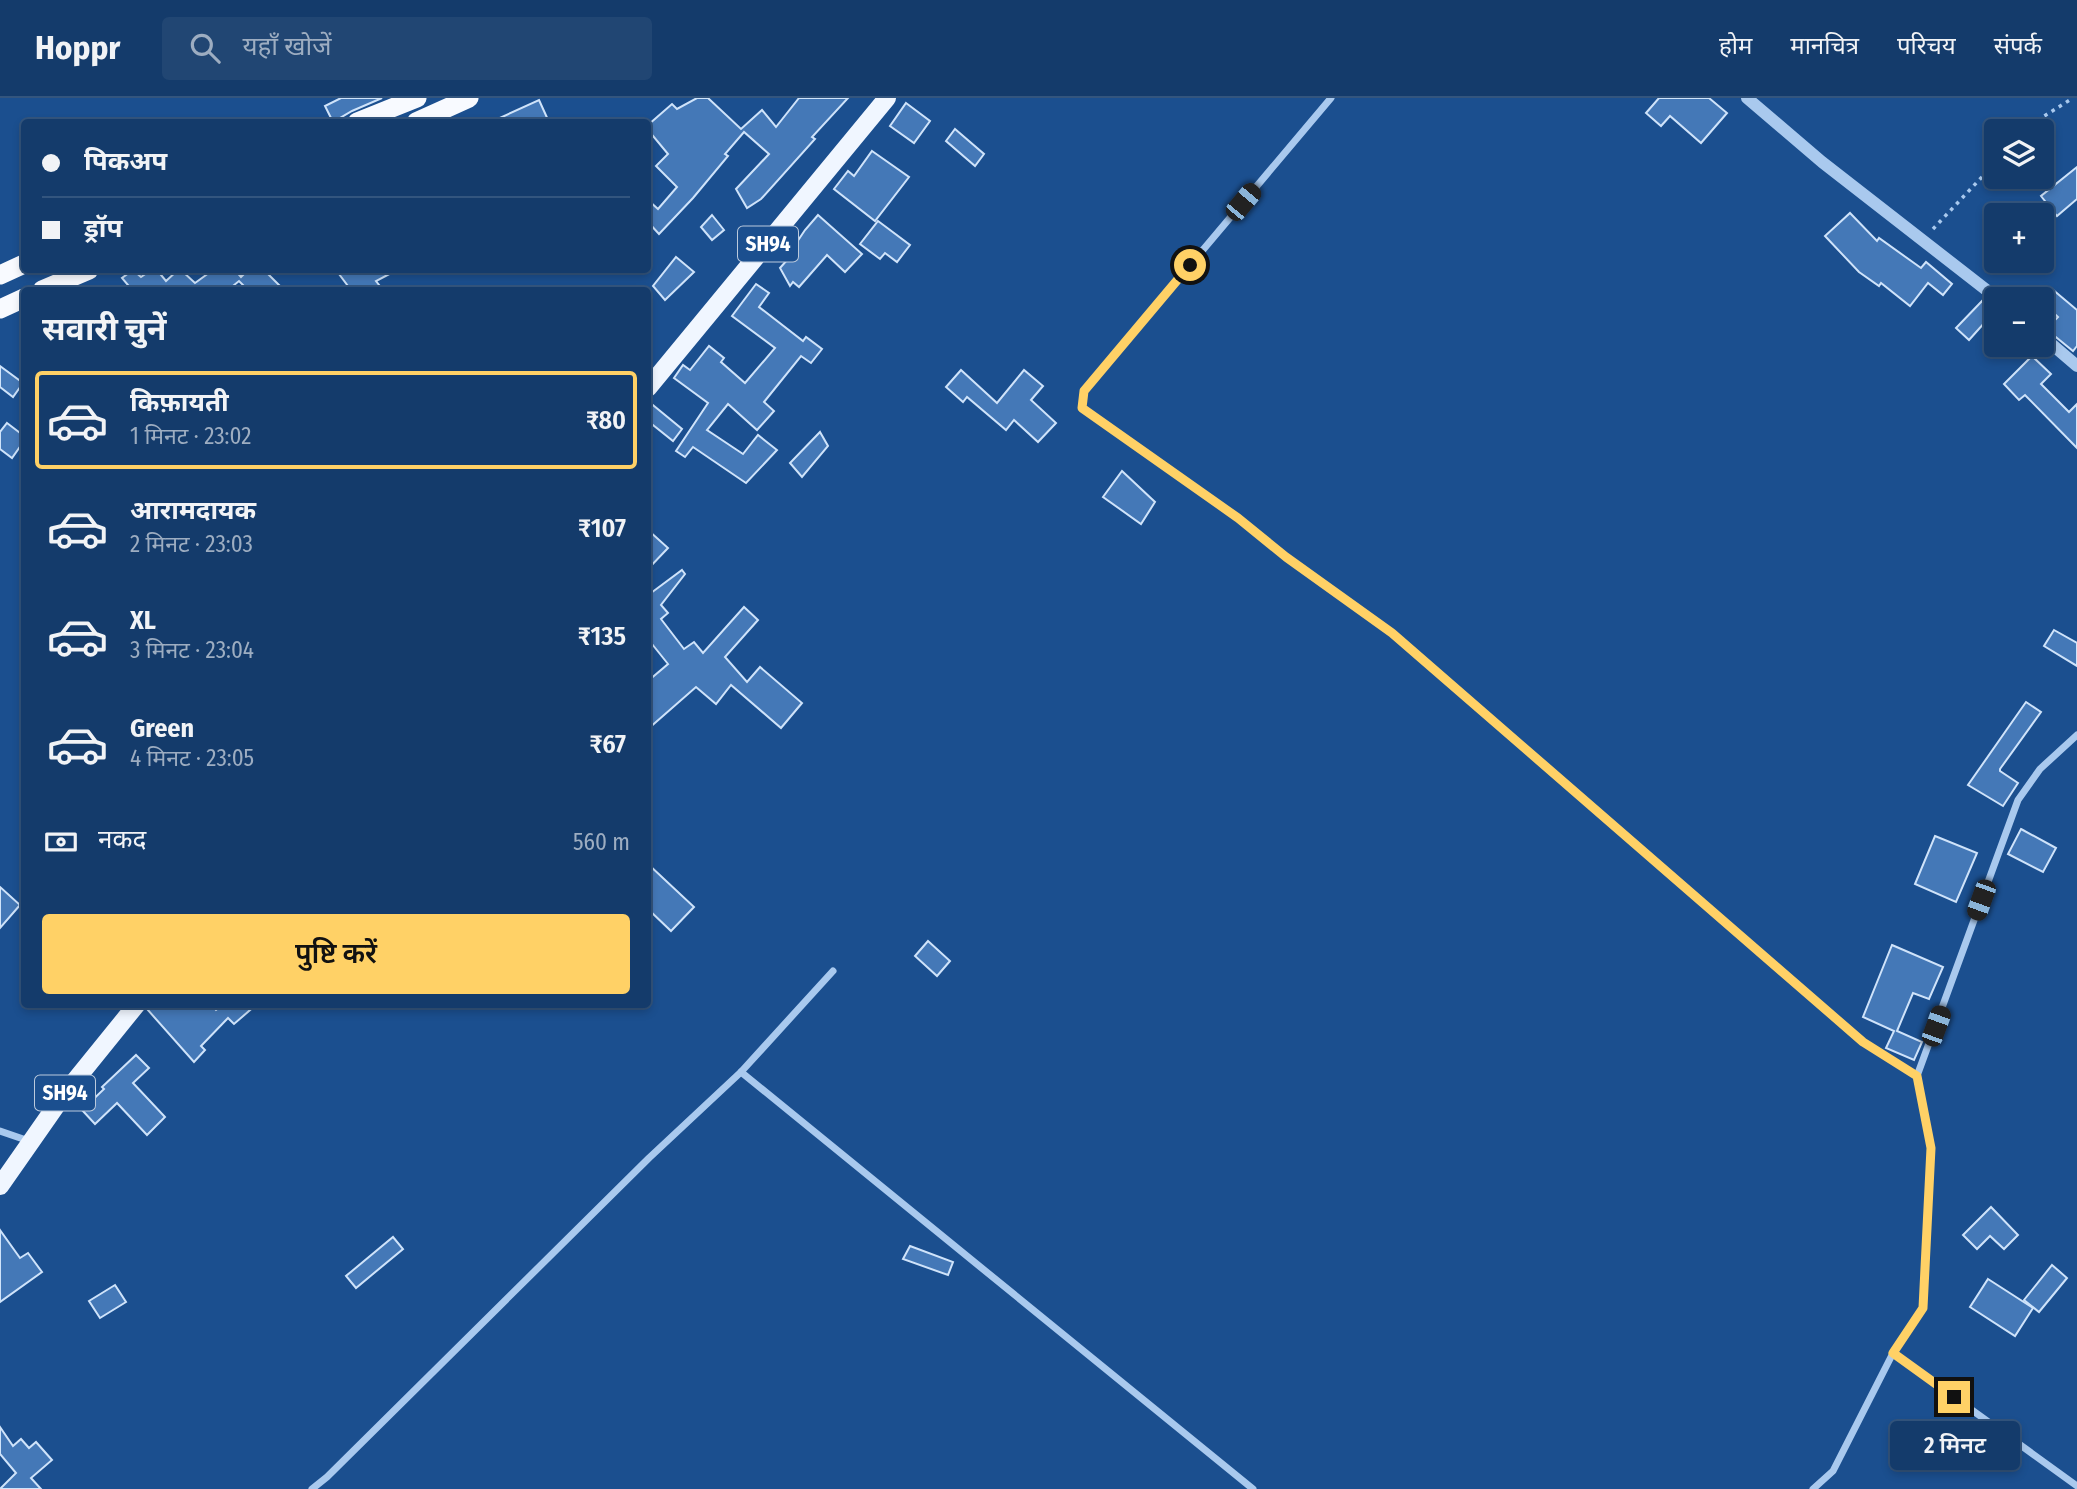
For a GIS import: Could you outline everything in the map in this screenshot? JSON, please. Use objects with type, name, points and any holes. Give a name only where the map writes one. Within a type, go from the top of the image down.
[{"type":"highway","points":[[370,119],[469,98]]},
{"type":"highway","points":[[0,275],[21,265]]},
{"type":"highway","points":[[49,287],[82,273]]},
{"type":"highway","points":[[0,309],[21,299]]},
{"type":"main road","name":"SH94","points":[[651,384],[887,98]]},
{"type":"main road","name":"SH94","points":[[0,1186],[65,1093],[133,1008]]},
{"type":"street","points":[[1331,98],[1084,391],[1082,408],[1238,518],[1286,557],[1392,633],[1863,1042],[1917,1076]]},
{"type":"street","points":[[1747,98],[1822,162],[1984,288]]},
{"type":"street","points":[[2054,346],[2077,366]]},
{"type":"street","points":[[1813,1489],[1833,1471],[1893,1353],[1923,1308],[1931,1148],[1917,1076],[2018,800],[2040,769],[2077,735]]},
{"type":"street","points":[[312,1489],[649,1158],[741,1072],[833,971]]},
{"type":"street","points":[[741,1072],[1253,1489]]},
{"type":"street","points":[[0,1131],[31,1142]]},
{"type":"street","points":[[1893,1353],[2077,1486]]},
{"type":"path","points":[[2040,119],[2073,98]]},
{"type":"path","points":[[1922,241],[1984,175]]},
{"type":"building","points":[[341,98],[382,98],[338,119],[332,119],[325,106]]},
{"type":"building","points":[[697,98],[708,98],[741,129],[762,110],[776,127],[799,98],[848,98],[761,199],[747,208],[736,189],[769,154],[744,132],[693,198],[659,234],[651,225],[651,203],[658,209],[677,187],[656,166],[668,154],[651,134],[651,122],[672,104],[677,109]]},
{"type":"building","points":[[1659,98],[1709,98],[1727,113],[1701,143],[1670,116],[1661,126],[1646,113]]},
{"type":"building","points":[[539,100],[548,119],[498,119]]},
{"type":"building","points":[[906,103],[930,121],[914,143],[890,126]]},
{"type":"building","points":[[955,129],[984,154],[975,166],[946,141]]},
{"type":"building","points":[[872,151],[909,177],[875,221],[834,189],[848,171],[854,176]]},
{"type":"building","points":[[2077,167],[2077,199],[2057,216],[2054,203],[2047,203],[2041,196],[2054,189],[2054,186]]},
{"type":"building","points":[[1850,213],[1877,241],[1879,238],[1921,268],[1926,262],[1952,284],[1943,295],[1928,283],[1910,306],[1881,283],[1879,286],[1859,272],[1825,236]]},
{"type":"building","points":[[712,215],[724,230],[712,240],[701,227]]},
{"type":"building","points":[[818,215],[862,254],[845,272],[827,255],[799,287],[793,282],[790,286],[780,268],[796,250],[793,248]]},
{"type":"building","points":[[878,221],[910,245],[897,262],[885,253],[880,259],[860,244]]},
{"type":"building","points":[[676,257],[694,272],[665,300],[653,286]]},
{"type":"building","points":[[129,273],[136,273],[141,277],[147,273],[159,273],[166,281],[175,273],[184,273],[195,283],[209,273],[238,273],[241,277],[245,273],[267,273],[281,287],[245,287],[239,281],[232,287],[125,287],[128,285],[122,278]]},
{"type":"building","points":[[338,273],[391,273],[376,281],[381,287],[349,287]]},
{"type":"building","points":[[756,284],[769,293],[759,307],[803,341],[806,337],[822,349],[811,363],[801,356],[764,402],[774,411],[757,430],[728,404],[707,430],[743,454],[758,435],[777,450],[746,483],[693,447],[685,457],[676,451],[708,403],[674,378],[683,365],[690,370],[709,346],[724,358],[721,362],[745,383],[775,348],[732,316]]},
{"type":"building","points":[[2054,291],[2077,310],[2077,346],[2073,351],[2054,336],[2054,321],[2058,317],[2054,313]]},
{"type":"building","points":[[1984,301],[1984,323],[1969,340],[1956,328]]},
{"type":"building","points":[[2033,357],[2051,374],[2041,384],[2069,412],[2077,404],[2077,448],[2025,395],[2019,400],[2004,384]]},
{"type":"building","points":[[0,366],[21,382],[13,397],[0,387]]},
{"type":"building","points":[[961,370],[997,403],[1024,370],[1043,386],[1031,400],[1056,423],[1038,442],[1014,420],[1006,430],[967,397],[963,402],[946,387]]},
{"type":"building","points":[[651,403],[682,429],[673,441],[651,423]]},
{"type":"building","points":[[7,423],[21,434],[21,445],[12,458],[0,449],[0,432]]},
{"type":"building","points":[[820,432],[828,446],[802,477],[790,463]]},
{"type":"building","points":[[1122,471],[1155,502],[1141,524],[1103,497]]},
{"type":"building","points":[[651,533],[668,548],[651,566]]},
{"type":"building","points":[[682,570],[685,574],[661,605],[668,613],[661,619],[684,649],[694,642],[703,653],[744,607],[758,620],[725,657],[747,682],[760,667],[802,703],[781,728],[731,685],[716,704],[696,687],[651,726],[651,678],[668,664],[651,643],[651,593]]},
{"type":"building","points":[[2054,630],[2077,643],[2077,666],[2044,646]]},
{"type":"building","points":[[2026,702],[2041,712],[2000,769],[2018,783],[2003,806],[1968,785]]},
{"type":"building","points":[[2021,829],[2056,848],[2043,872],[2008,854]]},
{"type":"building","points":[[1935,836],[1977,853],[1956,902],[1915,884]]},
{"type":"building","points":[[651,867],[694,907],[671,931],[651,912]]},
{"type":"building","points":[[0,887],[20,905],[0,928]]},
{"type":"building","points":[[928,941],[950,961],[937,976],[915,956]]},
{"type":"building","points":[[1892,945],[1943,967],[1929,999],[1913,993],[1897,1031],[1922,1042],[1914,1060],[1886,1048],[1894,1031],[1863,1017]]},
{"type":"building","points":[[252,1008],[234,1024],[228,1018],[201,1046],[205,1050],[194,1062],[147,1009]]},
{"type":"building","points":[[136,1055],[149,1068],[133,1083],[165,1117],[147,1135],[117,1103],[95,1124],[82,1110]]},
{"type":"building","points":[[1991,1207],[2018,1235],[2004,1249],[1990,1236],[1977,1249],[1963,1235]]},
{"type":"building","points":[[0,1230],[20,1258],[28,1253],[42,1272],[0,1302]]},
{"type":"building","points":[[393,1237],[403,1249],[356,1288],[346,1276]]},
{"type":"building","points":[[910,1246],[953,1262],[948,1275],[903,1259]]},
{"type":"building","points":[[2052,1265],[2067,1278],[2039,1312],[2024,1300]]},
{"type":"building","points":[[1988,1279],[2033,1308],[2015,1336],[1970,1307]]},
{"type":"building","points":[[115,1285],[126,1302],[100,1318],[89,1301]]},
{"type":"building","points":[[0,1427],[13,1446],[21,1439],[29,1448],[36,1442],[52,1460],[31,1478],[41,1489],[0,1489],[16,1473],[0,1454]]},
{"type":"route","points":[[1190,265],[1084,391],[1082,408],[1238,518],[1286,557],[1392,633],[1863,1042],[1917,1076],[1931,1148],[1923,1308],[1893,1353],[1954,1397]]}]
